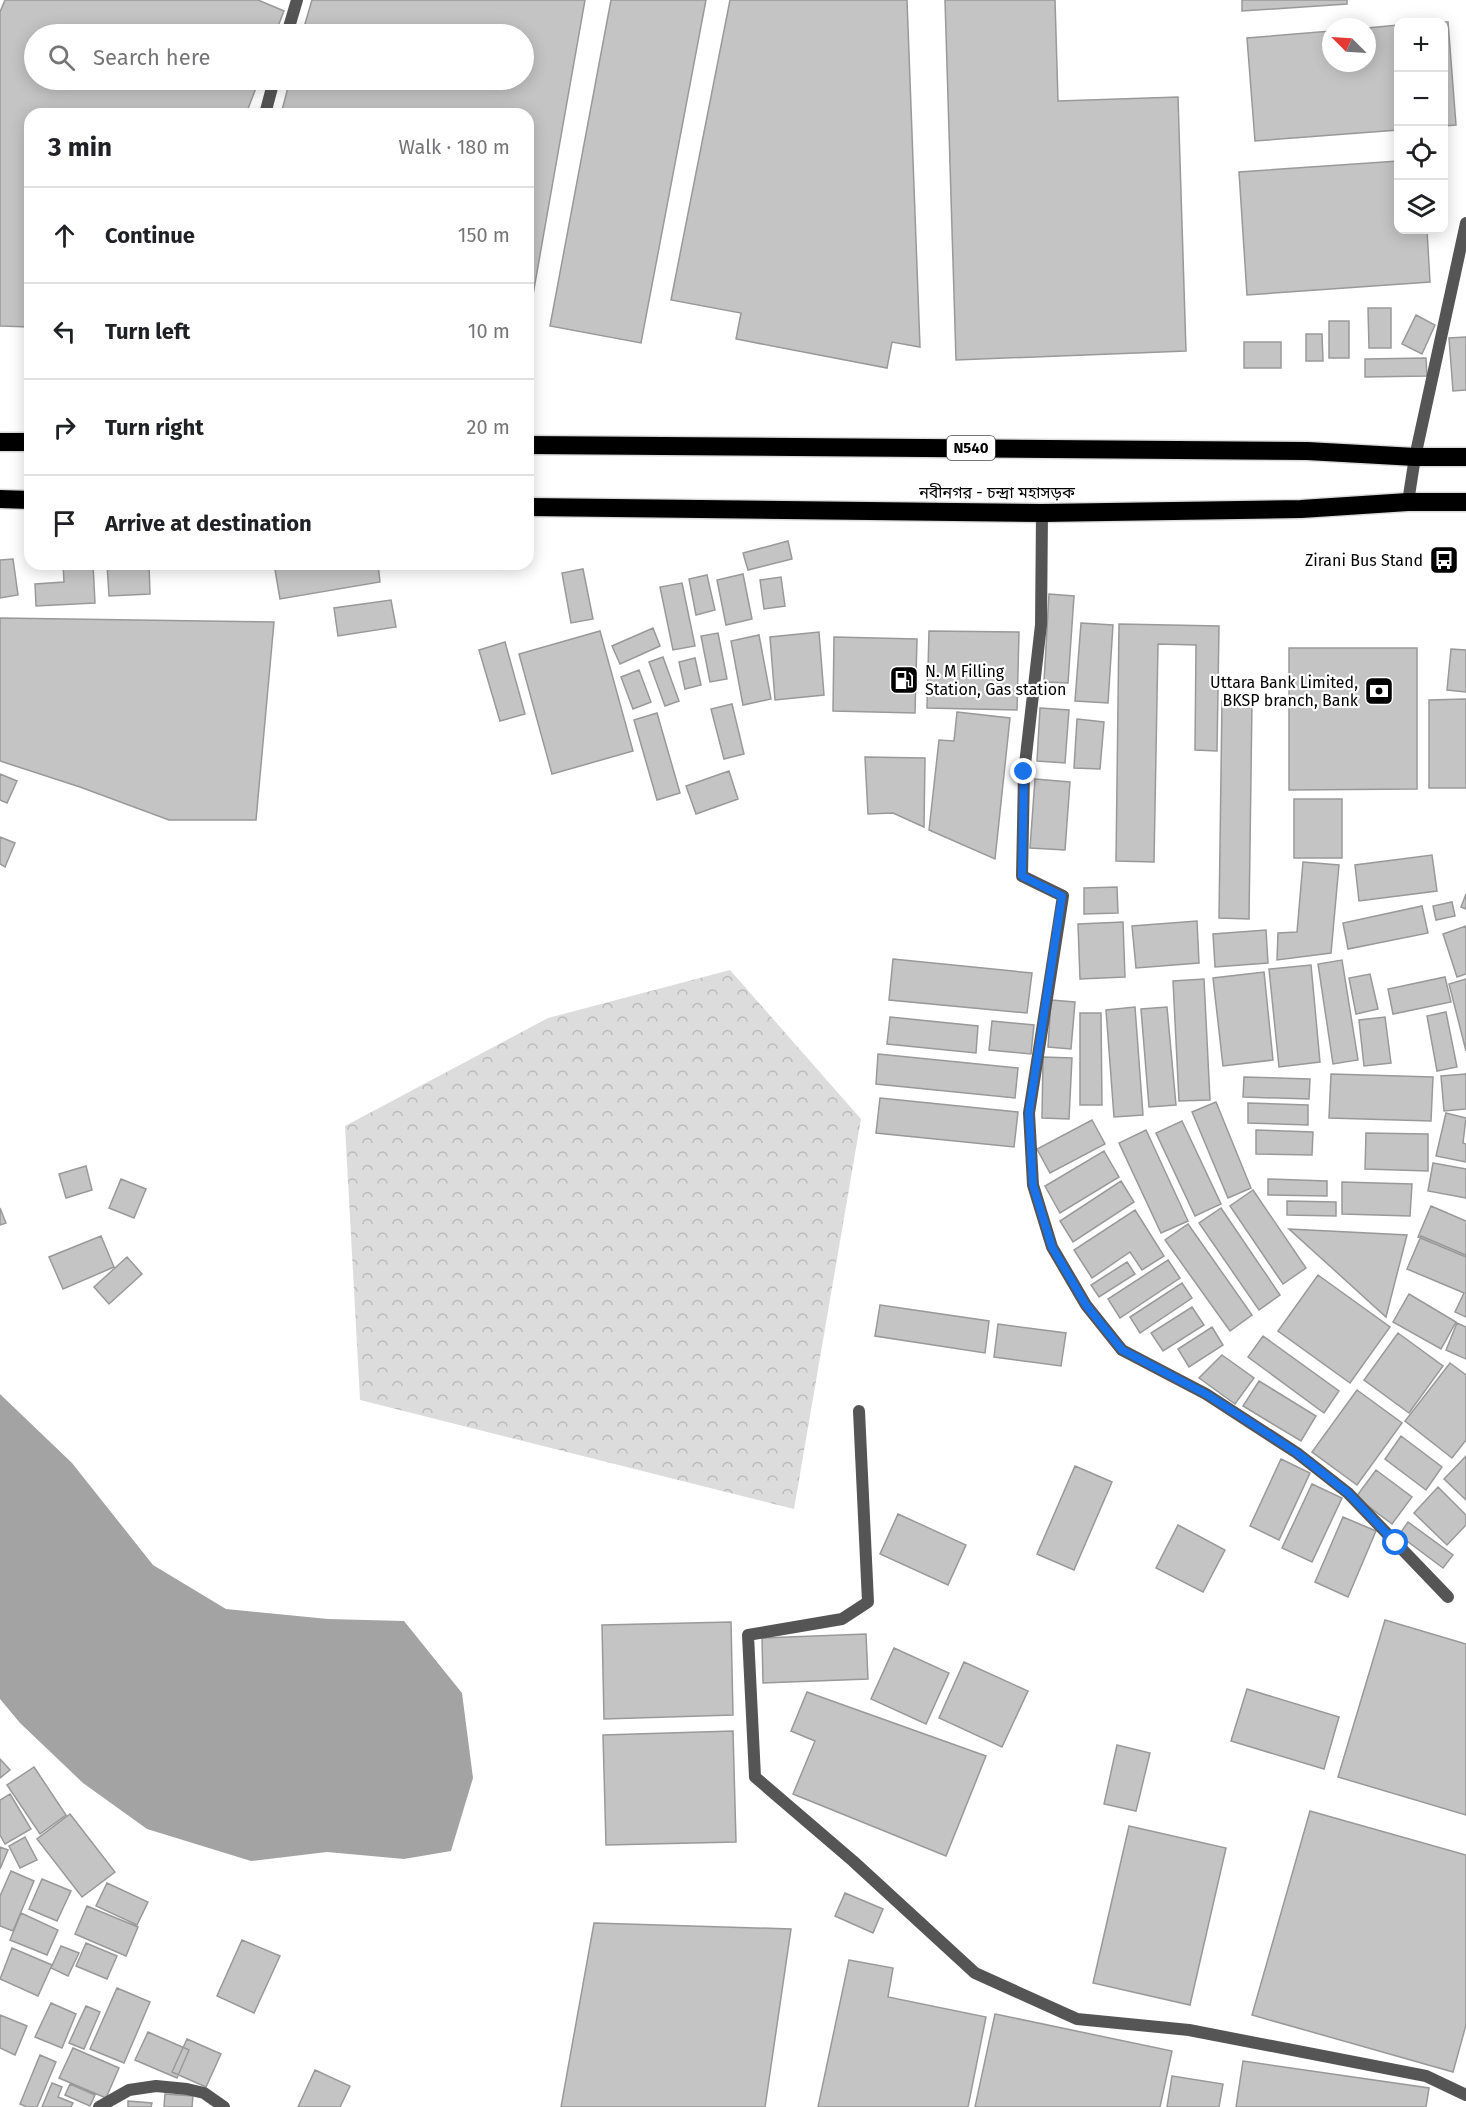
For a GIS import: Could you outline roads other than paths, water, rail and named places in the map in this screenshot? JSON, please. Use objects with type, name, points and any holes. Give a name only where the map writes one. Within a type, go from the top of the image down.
[{"type":"highway","points":[[0,442],[24,442]]},
{"type":"highway","name":"N540","points":[[534,445],[1307,451],[1415,457],[1466,457]]},
{"type":"highway","points":[[0,499],[24,500]]},
{"type":"highway","name":"নবীনগর - চন্দ্রা মহাসড়ক","points":[[534,507],[1042,513],[1466,502]]},
{"type":"street","points":[[290,24],[297,0]]},
{"type":"street","points":[[267,108],[271,90]]},
{"type":"street","points":[[1408,502],[1415,457],[1466,223]]},
{"type":"street","points":[[1042,513],[1041,625],[1024,772],[1022,876],[1062,896],[1029,1113],[1033,1185],[1052,1247],[1086,1305],[1122,1350],[1206,1394],[1297,1453],[1348,1493],[1448,1597]]},
{"type":"street","points":[[859,1411],[868,1602],[842,1619],[748,1635],[755,1777],[853,1861],[975,1973],[1077,2019],[1190,2030],[1426,2076],[1466,2095]]},
{"type":"street","points":[[99,2107],[129,2090],[156,2086],[204,2093],[224,2107]]},
{"type":"place","name":"Zirani Bus Stand","points":[[1444,560]]},
{"type":"place","name":"N. M Filling Station, Gas station","points":[[904,680]]},
{"type":"place","name":"Uttara Bank Limited, BKSP branch, Bank","points":[[1379,691]]}]
